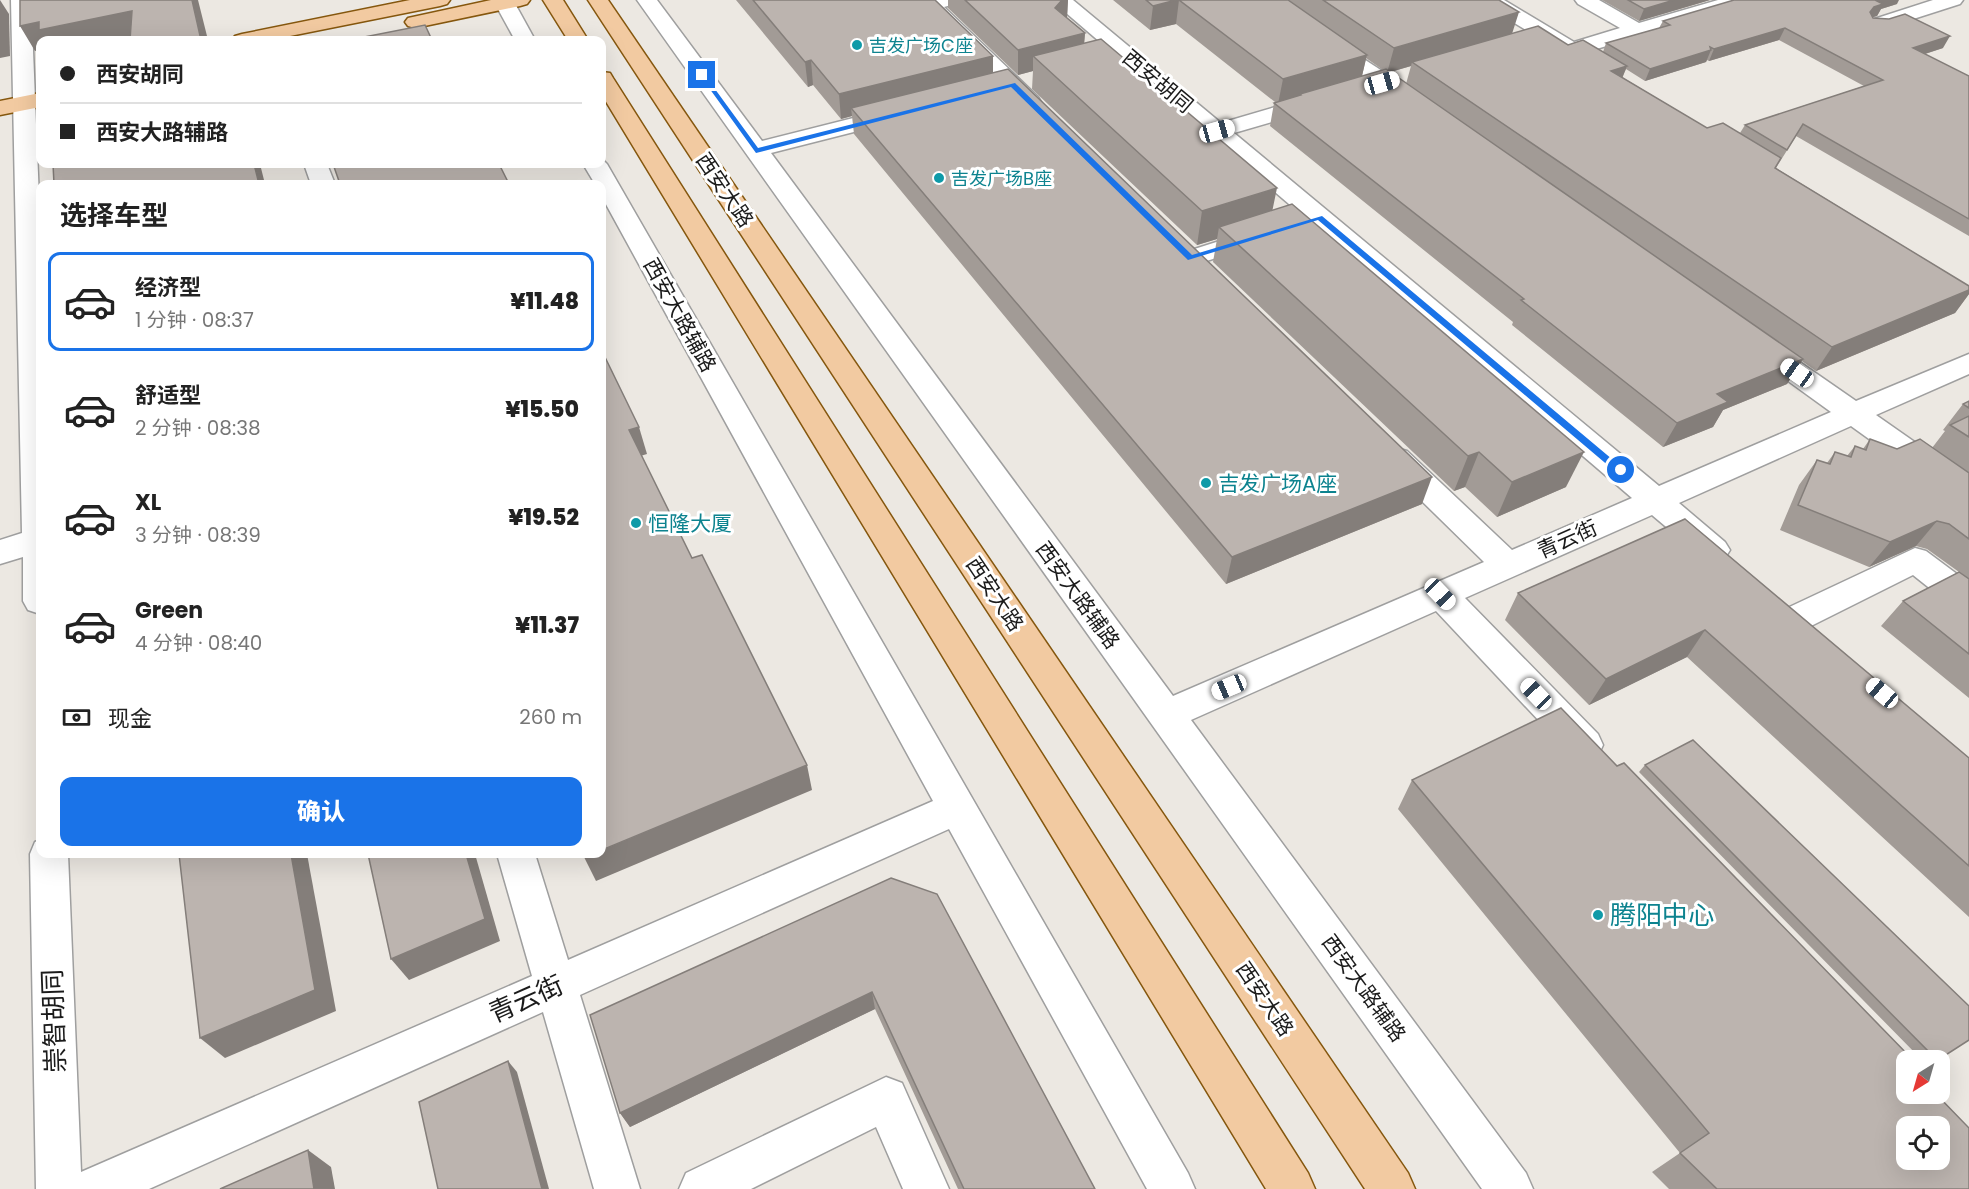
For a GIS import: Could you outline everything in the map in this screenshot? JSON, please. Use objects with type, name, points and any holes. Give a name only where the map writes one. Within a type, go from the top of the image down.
[{"type":"main road","points":[[262,36],[440,0]]},
{"type":"main road","points":[[553,0],[576,36]]},
{"type":"main road","name":"西安大路","points":[[598,0],[1392,1189]]},
{"type":"main road","points":[[344,36],[509,1]]},
{"type":"main road","name":"西安大路","points":[[606,84],[1292,1189]]},
{"type":"street","points":[[21,0],[21,95],[36,406]]},
{"type":"street","name":"西安大路辅路","points":[[647,0],[1510,1189]]},
{"type":"street","points":[[948,0],[929,4],[1046,118]]},
{"type":"street","name":"西安胡同","points":[[1061,0],[1115,58],[1217,131],[1298,224],[1656,500],[1734,567]]},
{"type":"street","points":[[1490,0],[1537,38],[1571,49],[1601,67]]},
{"type":"street","points":[[1585,0],[1637,30]]},
{"type":"street","points":[[1571,49],[1637,30],[1699,5],[1740,0]]},
{"type":"street","points":[[1875,25],[1953,0]]},
{"type":"street","points":[[1959,0],[1969,4]]},
{"type":"street","points":[[509,1],[523,36]]},
{"type":"street","points":[[1315,34],[1371,86],[1428,112]]},
{"type":"street","points":[[1371,86],[1415,73]]},
{"type":"street","points":[[1217,131],[1338,96]]},
{"type":"street","points":[[756,150],[912,110]]},
{"type":"street","name":"西安大路辅路","points":[[606,184],[1172,1189]]},
{"type":"street","points":[[1191,258],[1298,224]]},
{"type":"street","points":[[1738,331],[1969,495]]},
{"type":"street","name":"青云街","points":[[1166,715],[1969,363]]},
{"type":"street","points":[[1379,441],[1507,565]]},
{"type":"street","points":[[0,552],[36,541]]},
{"type":"street","points":[[1821,641],[1786,611],[1915,560],[1969,601]]},
{"type":"street","points":[[1440,594],[1612,773]]},
{"type":"street","name":"青云街","points":[[96,1189],[957,808]]},
{"type":"street","name":"崇智胡同","points":[[49,858],[59,1189]]},
{"type":"street","points":[[517,858],[617,1189]]},
{"type":"street","points":[[702,1189],[886,1099],[926,1189]]},
{"type":"building","points":[[20,0],[192,0],[200,36],[130,36],[132,11],[39,30],[39,22],[20,26]]},
{"type":"building","name":"吉发广场C座","points":[[753,0],[935,0],[993,56],[839,94],[811,60],[805,62]]},
{"type":"building","points":[[965,0],[1062,0],[1055,8],[1085,33],[1018,50]]},
{"type":"building","points":[[1146,0],[1176,0],[1153,6]]},
{"type":"building","points":[[1179,0],[1288,0],[1367,55],[1283,79]]},
{"type":"building","points":[[1323,0],[1499,0],[1519,12],[1394,48]]},
{"type":"building","points":[[1628,0],[1674,0],[1644,9]]},
{"type":"building","points":[[1734,0],[1875,0],[1883,4],[1874,7],[1870,12],[1873,18],[1889,19],[1905,14],[1950,36],[1913,48],[1969,76],[1969,219],[1803,124],[1787,150],[1745,125],[1883,80],[1785,28],[1714,49],[1710,47],[1711,50],[1650,69],[1606,43],[1670,25],[1663,21]]},
{"type":"building","points":[[425,25],[430,36],[369,36]]},
{"type":"building","points":[[1538,26],[1568,45],[1583,40],[1627,66],[1611,71],[1707,128],[1723,123],[1781,158],[1775,168],[1969,286],[1969,290],[1832,347],[1412,62]]},
{"type":"building","points":[[1101,39],[1277,188],[1202,211],[1033,56]]},
{"type":"building","points":[[1008,69],[1432,477],[1232,557],[851,108]]},
{"type":"building","points":[[1386,69],[1803,359],[1717,394],[1728,402],[1677,423],[1521,300],[1524,299],[1274,103]]},
{"type":"building","points":[[53,168],[255,168],[258,180],[54,180]]},
{"type":"building","points":[[334,168],[501,168],[507,180],[339,180]]},
{"type":"building","points":[[1292,204],[1584,452],[1512,482],[1479,452],[1468,456],[1219,227]]},
{"type":"building","points":[[606,359],[639,427],[629,430],[692,558],[702,555],[807,765],[606,848]]},
{"type":"building","points":[[1969,416],[1969,437],[1950,425]]},
{"type":"building","points":[[1870,439],[1897,449],[1920,439],[1969,473],[1969,539],[1949,524],[1937,521],[1890,542],[1798,505],[1817,460],[1830,464],[1835,452],[1851,457],[1855,446],[1866,450]]},
{"type":"building","points":[[1685,519],[1969,758],[1969,866],[1705,630],[1606,679],[1518,593]]},
{"type":"building","points":[[1959,572],[1969,579],[1969,654],[1903,601]]},
{"type":"building","points":[[1561,708],[1617,766],[1624,763],[1903,1050],[1896,1050],[1896,1104],[1946,1104],[1969,1128],[1969,1189],[1717,1189],[1680,1153],[1709,1133],[1412,780]]},
{"type":"building","points":[[1693,740],[1969,1006],[1969,1040],[1950,1052],[1950,1050],[1927,1050],[1645,765]]},
{"type":"building","points":[[179,858],[292,858],[315,990],[200,1038]]},
{"type":"building","points":[[369,858],[467,858],[485,919],[391,959]]},
{"type":"building","points":[[891,878],[937,894],[1095,1189],[964,1189],[872,992],[620,1113],[590,1015]]},
{"type":"building","points":[[508,1061],[542,1189],[438,1189],[419,1102]]},
{"type":"building","points":[[308,1150],[314,1189],[220,1189]]},
{"type":"place","name":"吉发广场C座","points":[[857,45]]},
{"type":"place","name":"吉发广场B座","points":[[939,178]]},
{"type":"place","name":"吉发广场A座","points":[[1206,483]]},
{"type":"place","name":"恒隆大厦","points":[[636,523]]},
{"type":"place","name":"腾阳中心","points":[[1598,915]]},
{"type":"route","points":[[702,75],[756,150],[1012,85],[1191,258],[1319,217],[1621,470]]}]
